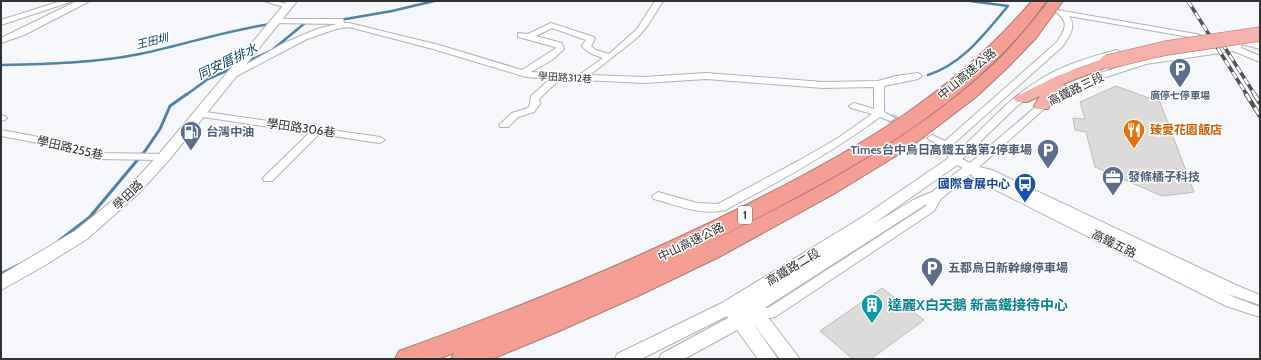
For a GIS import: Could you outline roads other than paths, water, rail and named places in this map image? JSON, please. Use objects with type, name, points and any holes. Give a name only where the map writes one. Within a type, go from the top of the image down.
[{"type":"highway","name":"中山高速公路","points":[[408,359],[525,314],[634,269],[743,216],[841,164],[906,122],[953,88],[1000,46],[1039,1]]},
{"type":"highway","name":"中山高速公路","points":[[464,359],[645,284],[758,228],[857,173],[928,125],[969,94],[1016,51],[1044,18],[1056,1]]},
{"type":"highway","points":[[1022,99],[1068,76],[1111,63],[1166,48],[1260,34]]},
{"type":"highway","points":[[1042,106],[1047,97],[1070,83],[1111,63],[1166,53],[1229,45],[1260,45]]},
{"type":"main road","points":[[274,21],[290,4]]},
{"type":"main road","name":"學田路","points":[[1,283],[62,247],[96,224],[134,191],[158,157],[199,114],[274,21]]},
{"type":"street","points":[[1,23],[69,1]]},
{"type":"street","points":[[1,41],[21,33],[84,2],[81,1]]},
{"type":"street","points":[[268,1],[290,4]]},
{"type":"street","points":[[579,79],[610,57],[636,34],[648,20],[650,14],[659,1]]},
{"type":"street","points":[[946,145],[1060,44],[1070,25],[1069,20],[1060,12],[1234,44],[1260,45]]},
{"type":"street","points":[[1082,12],[1221,36],[1260,60]]},
{"type":"street","points":[[274,21],[340,21],[341,25]]},
{"type":"street","name":"學田路312巷","points":[[228,77],[317,32],[341,25],[436,46],[524,73],[557,78],[644,80],[706,76],[823,85],[879,84],[896,79],[918,76]]},
{"type":"street","points":[[524,73],[550,58],[560,49],[559,45],[525,36],[551,25],[591,39],[586,46],[594,52],[610,57]]},
{"type":"street","points":[[932,138],[946,145],[955,160],[1032,89],[1053,76],[1099,58],[1128,50],[1221,36]]},
{"type":"street","name":"高鐵路三段","points":[[971,168],[1042,106],[1077,86],[1116,70],[1145,62],[1203,52],[1234,44]]},
{"type":"street","name":"高鐵路三段","points":[[1203,52],[1232,54],[1260,60]]},
{"type":"street","points":[[504,125],[515,114],[531,110],[535,104],[534,98],[557,78]]},
{"type":"street","points":[[879,84],[879,113]]},
{"type":"street","points":[[854,106],[879,113],[890,118]]},
{"type":"street","points":[[658,196],[704,208],[713,209],[721,207],[797,168],[836,144],[879,113]]},
{"type":"street","name":"學田路306巷","points":[[199,114],[380,140]]},
{"type":"street","points":[[268,179],[316,130]]},
{"type":"street","name":"學田路255巷","points":[[1,133],[34,139],[97,156],[158,157]]},
{"type":"street","name":"高鐵五路","points":[[955,160],[971,168],[988,172],[1232,290],[1260,300]]},
{"type":"street","name":"高鐵路二段","points":[[624,359],[731,300],[869,220],[955,160]]},
{"type":"street","name":"高鐵五路","points":[[971,168],[980,178],[1231,302],[1260,312]]},
{"type":"street","name":"高鐵路二段","points":[[670,359],[748,316],[759,302],[920,202],[937,195],[971,168]]},
{"type":"street","points":[[731,300],[791,359]]},
{"type":"street","points":[[748,316],[769,359]]},
{"type":"waterway","name":"同安厝排水","points":[[340,20],[392,11],[434,1]]},
{"type":"waterway","points":[[928,75],[941,70],[963,55],[982,37],[1008,6],[970,1]]},
{"type":"waterway","name":"同安厝排水","points":[[246,62],[271,51],[305,23]]},
{"type":"waterway","name":"王田圳","points":[[1,65],[71,62],[123,57],[238,30],[271,24]]},
{"type":"waterway","name":"同安厝排水","points":[[186,95],[208,79],[233,68]]},
{"type":"waterway","name":"同安厝排水","points":[[93,213],[145,151],[160,129],[170,106],[187,94]]},
{"type":"waterway","name":"同安厝排水","points":[[59,241],[89,218],[94,212]]},
{"type":"waterway","name":"同安厝排水","points":[[1,274],[19,265]]},
{"type":"tunnel","points":[[890,118],[932,138]]},
{"type":"railway","points":[[1188,1],[1247,95]]},
{"type":"railway","points":[[1222,43],[1255,95]]},
{"type":"railway","points":[[1246,94],[1260,116]]},
{"type":"railway","points":[[1254,94],[1260,103]]},
{"type":"place","name":"廣停七停車場","points":[[1180,88]]},
{"type":"place","name":"臻愛花園飯店","points":[[1134,150]]},
{"type":"place","name":"台灣中油","points":[[191,152]]},
{"type":"place","name":"Times台中烏日高鐵五路第2停車場","points":[[1048,170]]},
{"type":"place","name":"發條橘子科技","points":[[1113,196]]},
{"type":"place","name":"國際會展中心","points":[[1025,204]]},
{"type":"place","name":"五都烏日新幹線停車場","points":[[932,288]]},
{"type":"place","name":"達麗X白天鵝 新高鐵接待中心","points":[[872,324]]}]
